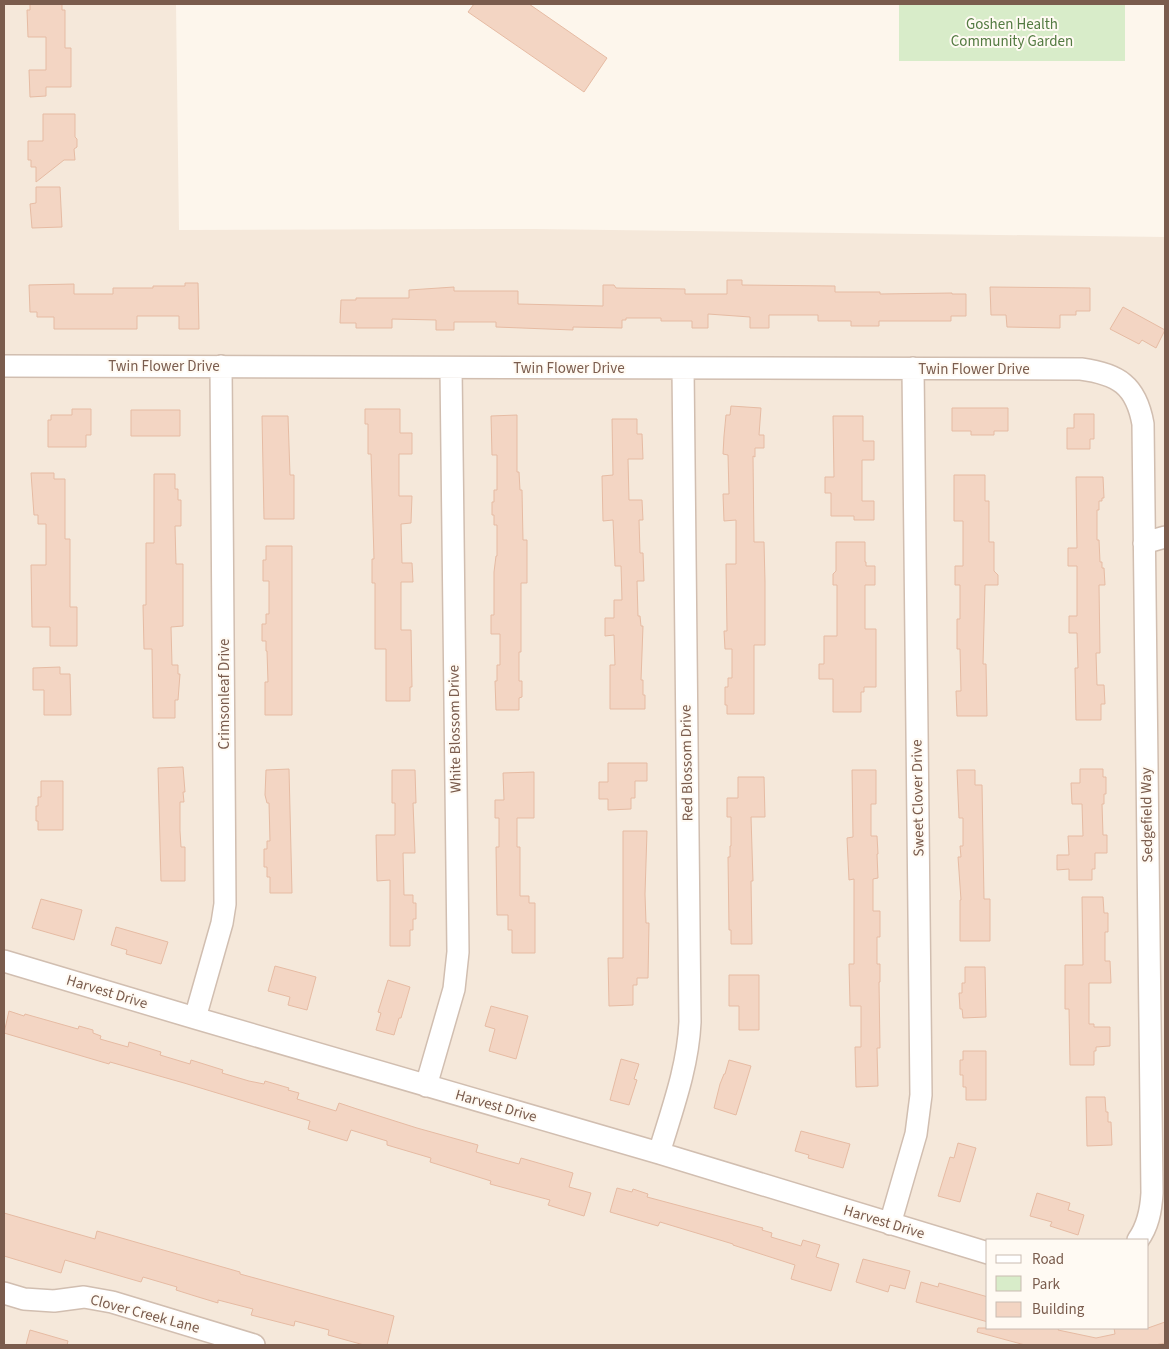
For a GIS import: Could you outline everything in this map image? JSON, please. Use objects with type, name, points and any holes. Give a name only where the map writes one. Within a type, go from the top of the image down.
[{"type":"street","name":"Twin Flower Drive","points":[[4,366],[1081,369],[1113,376],[1129,389]]},
{"type":"street","name":"Crimsonleaf Drive","points":[[195,1018],[222,923],[225,904],[221,366]]},
{"type":"street","name":"White Blossom Drive","points":[[426,1086],[454,989],[458,952],[451,368]]},
{"type":"street","name":"Red Blossom Drive","points":[[659,1153],[683,1071],[689,1044],[690,1022],[683,368]]},
{"type":"street","name":"Sweet Clover Drive","points":[[890,1224],[916,1134],[921,1096],[913,368]]},
{"type":"street","name":"Sedgefield Way","points":[[1129,389],[1140,408],[1143,424],[1152,1193],[1151,1210],[1147,1226],[1139,1239]]},
{"type":"street","points":[[1144,543],[1165,537]]},
{"type":"street","points":[[1144,543],[1165,549]]},
{"type":"street","name":"Harvest Drive","points":[[4,961],[659,1153],[986,1252]]},
{"type":"street","name":"Clover Creek Lane","points":[[4,1292],[24,1298],[47,1301],[84,1297],[112,1302],[254,1345]]},
{"type":"shaded area","points":[[4,4],[176,4],[179,230],[535,229],[1165,237],[1165,1345],[4,1345]]},
{"type":"green space","name":"Goshen Health Community Garden","points":[[899,4],[1125,4],[1125,61],[899,61]]},
{"type":"building","points":[[30,4],[62,4],[62,10],[65,10],[65,48],[71,48],[71,87],[46,87],[46,96],[30,97],[29,70],[46,70],[46,37],[28,37],[27,10],[30,10]]},
{"type":"building","points":[[474,4],[529,4],[607,58],[584,92],[468,12]]},
{"type":"building","points":[[43,114],[75,114],[77,147],[74,149],[75,160],[64,160],[36,182],[36,167],[31,167],[31,160],[28,160],[28,141],[43,141]]},
{"type":"building","points":[[36,187],[60,187],[62,227],[32,228],[30,204],[36,203]]},
{"type":"building","points":[[727,280],[742,280],[742,285],[835,286],[835,292],[966,294],[966,316],[951,316],[951,321],[879,321],[879,326],[851,326],[851,321],[818,321],[818,315],[769,315],[769,328],[750,328],[750,317],[708,314],[708,328],[692,328],[692,321],[661,321],[661,318],[626,318],[626,320],[622,320],[622,328],[573,327],[573,330],[496,327],[496,322],[454,322],[454,330],[436,330],[436,320],[392,319],[392,328],[356,328],[356,323],[340,323],[341,300],[356,300],[356,298],[409,298],[409,290],[454,287],[454,291],[518,291],[518,304],[603,306],[603,285],[614,285],[616,288],[685,289],[685,294],[727,294]]},
{"type":"building","points":[[185,283],[198,283],[199,329],[179,329],[179,316],[137,316],[137,329],[54,329],[54,317],[37,317],[37,312],[30,312],[29,285],[74,284],[74,294],[113,294],[113,288],[185,286]]},
{"type":"building","points":[[990,287],[1090,288],[1090,311],[1076,311],[1076,315],[1060,315],[1060,328],[1007,327],[1006,315],[991,315]]},
{"type":"building","points":[[1123,307],[1165,330],[1156,348],[1142,340],[1139,344],[1110,329]]},
{"type":"building","points":[[731,406],[761,408],[759,435],[764,435],[764,448],[755,448],[755,457],[753,456],[754,542],[764,542],[765,582],[765,645],[754,645],[754,714],[727,714],[727,705],[725,705],[725,687],[728,687],[728,678],[732,678],[732,649],[725,649],[724,631],[727,631],[726,564],[736,564],[736,520],[724,521],[723,494],[729,494],[728,455],[723,454],[726,415],[730,415]]},
{"type":"building","points":[[952,408],[1008,408],[1008,431],[994,431],[994,435],[971,435],[971,431],[952,431]]},
{"type":"building","points":[[72,409],[91,409],[91,435],[86,435],[86,447],[48,447],[48,420],[51,420],[51,415],[72,415]]},
{"type":"building","points":[[365,409],[400,409],[400,433],[412,433],[412,454],[399,454],[399,496],[412,496],[411,523],[401,524],[402,563],[412,563],[413,582],[401,582],[401,630],[411,630],[412,687],[410,687],[410,701],[386,701],[386,649],[375,649],[375,583],[372,583],[372,559],[374,559],[371,454],[368,454],[368,424],[365,424]]},
{"type":"building","points":[[131,410],[180,410],[180,436],[131,436]]},
{"type":"building","points":[[1074,414],[1094,414],[1094,439],[1090,439],[1090,449],[1067,449],[1067,428],[1074,428]]},
{"type":"building","points":[[517,415],[517,472],[519,472],[520,490],[522,490],[523,540],[527,540],[527,583],[521,583],[519,681],[522,681],[522,697],[519,698],[519,710],[496,710],[495,681],[497,681],[497,665],[500,665],[500,634],[491,634],[491,615],[494,615],[494,572],[497,556],[497,525],[494,525],[492,502],[494,502],[494,490],[497,490],[497,455],[492,455],[491,416]]},
{"type":"building","points":[[262,416],[288,416],[290,475],[294,475],[294,519],[264,519]]},
{"type":"building","points":[[833,416],[863,416],[863,441],[874,441],[874,460],[862,460],[862,501],[874,501],[874,520],[854,520],[854,516],[831,516],[831,493],[825,493],[825,477],[834,477]]},
{"type":"building","points":[[612,419],[637,419],[637,434],[642,434],[643,459],[628,459],[629,500],[642,500],[643,520],[639,520],[640,553],[643,553],[644,581],[637,581],[638,616],[640,616],[641,626],[643,626],[641,680],[643,680],[645,709],[610,709],[610,665],[615,665],[614,635],[605,636],[605,618],[614,618],[614,600],[622,600],[621,566],[615,566],[613,520],[603,521],[602,476],[613,475]]},
{"type":"building","points":[[31,473],[54,473],[54,479],[65,479],[65,539],[70,539],[70,607],[77,607],[77,646],[50,646],[50,627],[32,627],[31,565],[46,565],[46,524],[38,524],[38,515],[34,515]]},
{"type":"building","points":[[154,474],[175,474],[175,489],[178,489],[178,500],[181,500],[181,526],[175,526],[176,564],[183,564],[183,626],[171,627],[172,665],[178,665],[178,674],[180,674],[178,700],[175,700],[175,718],[153,718],[152,649],[144,649],[143,605],[146,605],[146,543],[154,543]]},
{"type":"building","points":[[954,475],[985,475],[985,501],[989,501],[989,542],[994,542],[994,571],[998,575],[998,585],[985,585],[983,664],[986,664],[987,716],[957,716],[956,691],[961,691],[960,649],[957,649],[957,619],[960,619],[960,585],[955,585],[955,566],[963,566],[963,521],[954,521]]},
{"type":"building","points":[[1076,477],[1103,477],[1104,498],[1102,498],[1102,501],[1099,501],[1099,510],[1097,510],[1097,540],[1099,540],[1100,562],[1102,562],[1102,568],[1104,568],[1105,585],[1099,585],[1100,653],[1096,653],[1097,685],[1104,685],[1105,704],[1101,704],[1101,720],[1076,720],[1075,668],[1078,668],[1077,633],[1069,633],[1069,616],[1077,616],[1077,566],[1068,566],[1068,548],[1077,548]]},
{"type":"building","points":[[836,542],[865,542],[866,566],[875,566],[875,585],[865,585],[865,629],[876,629],[876,687],[864,687],[864,692],[861,692],[861,712],[833,712],[833,679],[819,679],[819,664],[824,664],[824,636],[837,636],[837,585],[833,585],[833,574],[836,571]]},
{"type":"building","points":[[266,546],[292,546],[292,715],[265,715],[265,682],[268,682],[267,651],[266,641],[262,641],[262,624],[266,624],[266,614],[269,614],[269,581],[263,581],[263,560],[266,560]]},
{"type":"building","points":[[60,667],[60,674],[70,674],[71,715],[44,715],[44,690],[33,690],[33,668]]},
{"type":"building","points":[[608,763],[647,763],[647,781],[635,781],[635,798],[631,798],[631,809],[608,810],[608,799],[599,799],[599,782],[608,782]]},
{"type":"building","points":[[183,767],[185,792],[183,792],[184,802],[180,802],[180,831],[181,847],[185,847],[185,881],[161,881],[158,768]]},
{"type":"building","points":[[289,769],[292,893],[270,893],[270,877],[267,877],[267,867],[264,867],[264,849],[267,849],[267,841],[270,841],[269,803],[267,803],[265,795],[266,770]]},
{"type":"building","points":[[1080,769],[1103,769],[1103,777],[1106,777],[1106,794],[1104,794],[1104,804],[1102,804],[1103,835],[1107,835],[1107,853],[1095,853],[1095,869],[1092,869],[1092,880],[1069,880],[1069,869],[1057,870],[1057,855],[1069,855],[1068,836],[1083,836],[1082,804],[1072,804],[1071,783],[1080,783]]},
{"type":"building","points":[[392,770],[415,770],[416,803],[413,803],[415,853],[403,853],[404,895],[413,895],[413,903],[416,903],[416,919],[413,919],[413,930],[410,930],[410,946],[390,946],[390,880],[377,881],[376,835],[395,835],[395,803],[392,803]]},
{"type":"building","points":[[852,770],[876,770],[876,804],[871,804],[871,836],[877,836],[878,854],[878,878],[873,879],[873,911],[880,911],[880,937],[877,937],[877,964],[880,964],[880,1048],[877,1048],[878,1086],[856,1087],[855,1047],[861,1047],[861,1006],[850,1006],[849,964],[854,964],[854,879],[849,880],[847,838],[853,837]]},
{"type":"building","points":[[957,770],[975,770],[975,785],[982,785],[984,899],[990,899],[990,941],[960,941],[961,900],[958,857],[961,857],[960,846],[963,846],[963,818],[959,818]]},
{"type":"building","points":[[534,772],[534,818],[517,818],[517,847],[520,847],[520,896],[529,896],[529,903],[535,903],[535,953],[512,953],[512,930],[508,930],[508,915],[497,915],[496,847],[499,847],[499,818],[495,818],[495,800],[504,800],[503,773]]},
{"type":"building","points":[[738,777],[764,777],[765,817],[751,817],[752,944],[731,944],[731,930],[729,930],[728,857],[730,857],[731,846],[731,817],[727,817],[727,798],[738,798]]},
{"type":"building","points":[[41,781],[63,781],[63,830],[38,830],[36,806],[38,806],[38,797],[41,797]]},
{"type":"building","points":[[623,831],[647,831],[645,894],[646,923],[649,923],[648,978],[637,978],[637,985],[633,985],[633,1005],[609,1006],[608,958],[623,958]]},
{"type":"building","points":[[1082,897],[1103,897],[1104,913],[1108,913],[1108,932],[1105,932],[1105,961],[1110,961],[1111,983],[1089,983],[1089,1024],[1094,1024],[1094,1027],[1110,1027],[1110,1046],[1096,1047],[1096,1051],[1094,1051],[1094,1065],[1070,1065],[1069,1009],[1065,1009],[1065,965],[1083,965]]},
{"type":"building","points":[[41,899],[82,910],[74,940],[32,928]]},
{"type":"building","points":[[116,927],[168,942],[161,964],[126,954],[127,950],[111,945]]},
{"type":"building","points":[[275,966],[316,977],[307,1010],[288,1005],[290,997],[268,991]]},
{"type":"building","points":[[965,967],[985,967],[986,1017],[963,1018],[962,1009],[960,1009],[959,993],[962,993],[962,983],[965,983]]},
{"type":"building","points":[[729,975],[759,975],[759,1030],[739,1030],[739,1006],[729,1006]]},
{"type":"building","points":[[388,980],[410,987],[394,1035],[376,1030],[381,1013],[378,1012]]},
{"type":"building","points":[[491,1006],[528,1016],[516,1059],[489,1051],[495,1029],[485,1026]]},
{"type":"building","points":[[9,1011],[78,1029],[79,1026],[93,1030],[93,1033],[101,1036],[100,1039],[128,1047],[129,1042],[161,1052],[160,1055],[190,1064],[191,1060],[223,1070],[222,1073],[249,1081],[264,1084],[265,1081],[289,1088],[288,1090],[299,1093],[297,1099],[336,1111],[339,1103],[478,1145],[476,1152],[519,1164],[521,1158],[573,1173],[569,1187],[591,1193],[584,1216],[548,1205],[550,1200],[490,1184],[491,1181],[430,1162],[431,1158],[387,1145],[387,1141],[351,1130],[347,1141],[308,1129],[310,1121],[184,1083],[110,1062],[109,1064],[4,1033]]},
{"type":"building","points":[[963,1051],[986,1051],[986,1100],[966,1100],[966,1087],[963,1087],[963,1075],[960,1075],[960,1060],[963,1060]]},
{"type":"building","points":[[621,1059],[639,1064],[634,1079],[637,1080],[629,1105],[610,1100]]},
{"type":"building","points":[[729,1060],[751,1066],[736,1115],[714,1108]]},
{"type":"building","points":[[1086,1097],[1105,1097],[1108,1122],[1111,1122],[1112,1145],[1087,1146]]},
{"type":"building","points":[[801,1131],[850,1144],[843,1168],[808,1158],[809,1155],[795,1151]]},
{"type":"building","points":[[958,1143],[976,1148],[960,1202],[938,1196],[950,1157],[954,1158]]},
{"type":"building","points":[[617,1188],[632,1192],[633,1189],[648,1194],[647,1197],[763,1228],[762,1230],[772,1233],[771,1237],[801,1246],[803,1240],[820,1245],[816,1257],[839,1264],[831,1291],[791,1279],[795,1265],[660,1222],[658,1226],[610,1212]]},
{"type":"building","points":[[1037,1193],[1070,1203],[1068,1210],[1084,1215],[1078,1235],[1050,1226],[1052,1222],[1030,1216]]},
{"type":"building","points":[[4,1213],[95,1239],[97,1231],[240,1272],[240,1274],[394,1316],[387,1345],[364,1345],[328,1335],[329,1330],[295,1321],[294,1326],[251,1315],[253,1309],[218,1300],[218,1303],[176,1290],[177,1287],[143,1277],[141,1282],[65,1260],[61,1273],[4,1256]]},
{"type":"building","points":[[863,1259],[910,1271],[905,1289],[890,1285],[888,1292],[856,1282]]},
{"type":"building","points":[[921,1282],[938,1287],[939,1283],[986,1296],[986,1321],[916,1302]]},
{"type":"building","points":[[1165,1322],[1165,1343],[1155,1345],[1025,1345],[977,1332],[978,1328],[1058,1329],[1096,1338],[1115,1334],[1114,1329],[1149,1328]]},
{"type":"building","points":[[30,1330],[68,1341],[67,1345],[26,1345]]}]
